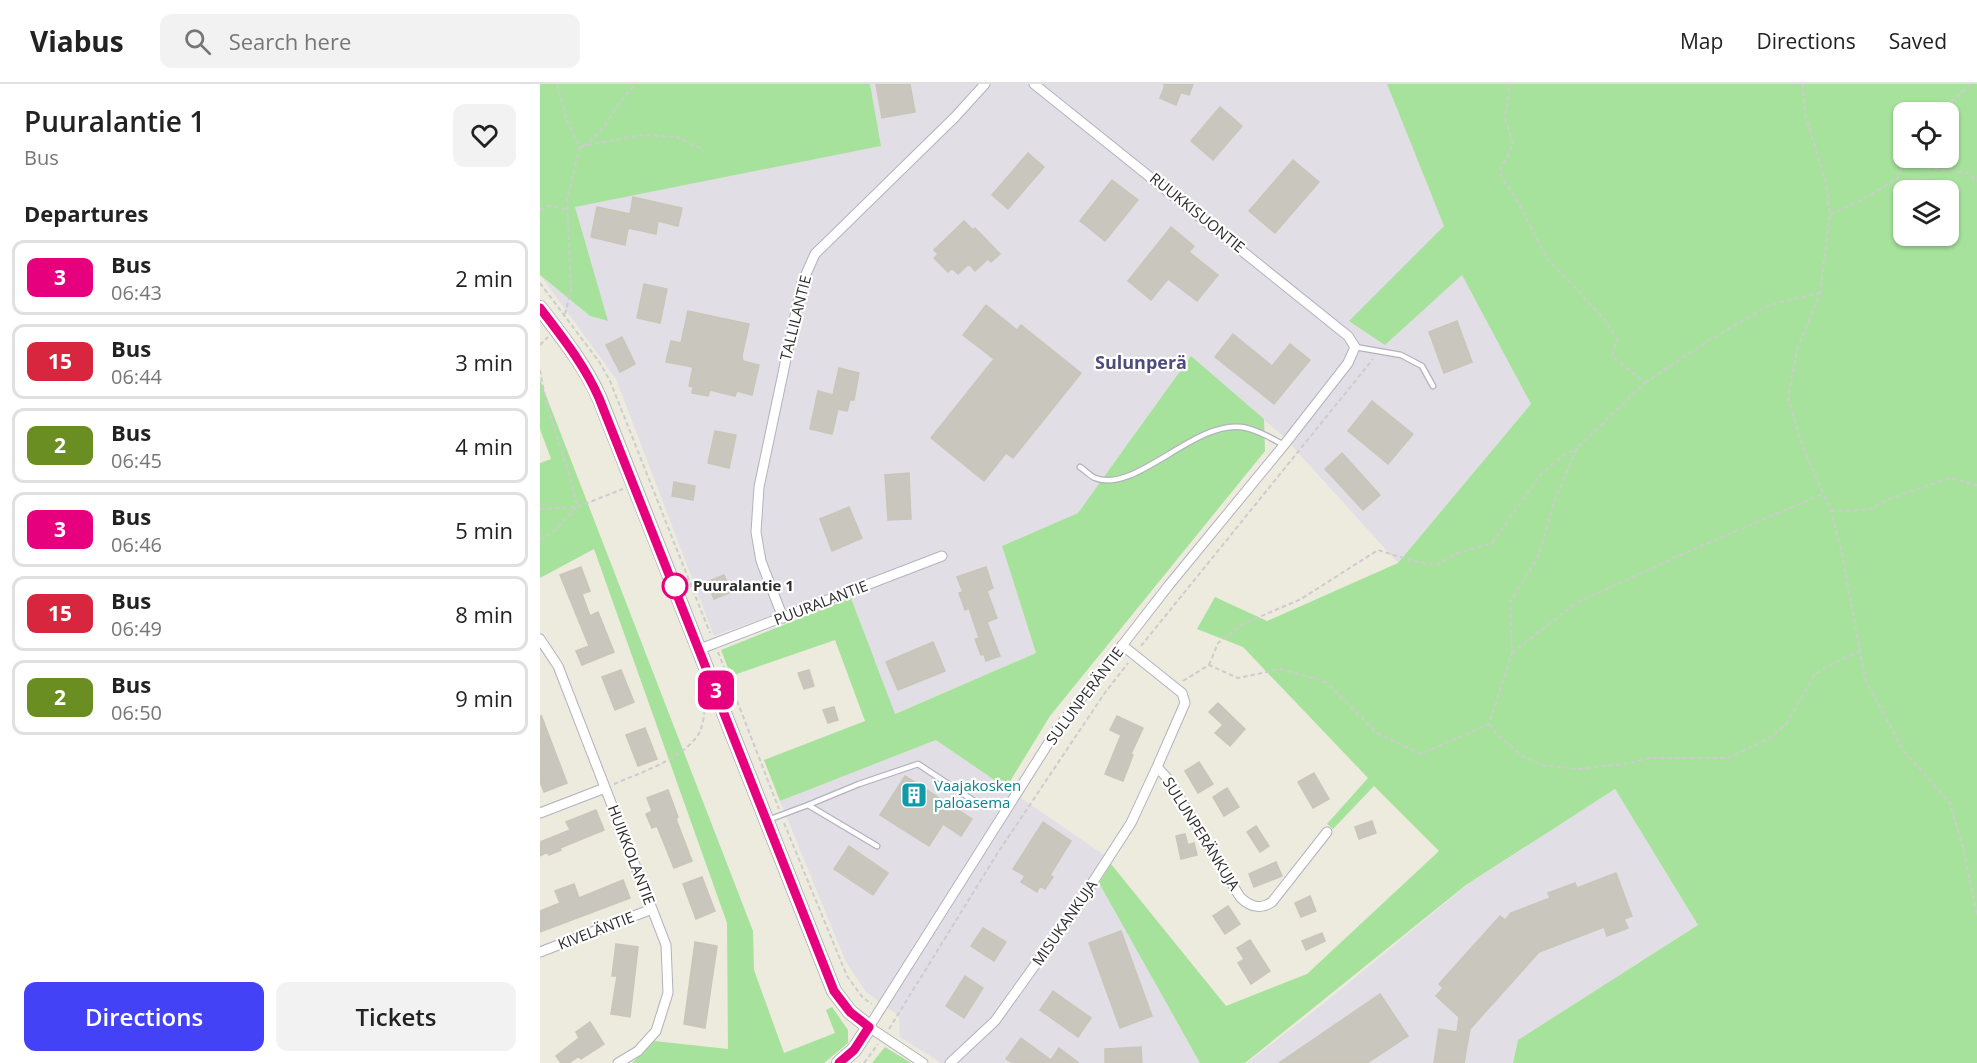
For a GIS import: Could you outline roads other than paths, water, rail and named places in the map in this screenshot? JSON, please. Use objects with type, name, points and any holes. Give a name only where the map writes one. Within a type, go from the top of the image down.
[{"type":"street","name":"TALLILANTIE","points":[[783,618],[761,561],[756,532],[759,487],[802,283],[815,254],[955,117],[985,84]]},
{"type":"street","name":"RUUKKISUONTIE","points":[[1034,84],[1348,336],[1355,347]]},
{"type":"street","points":[[540,308],[589,375],[700,649],[834,991],[850,1012],[923,1063]]},
{"type":"street","name":"SULUNPERÄNTIE","points":[[839,1063],[854,1050],[1058,728],[1169,585],[1348,363],[1355,347]]},
{"type":"street","name":"PUURALANTIE","points":[[700,649],[942,556]]},
{"type":"street","name":"HUIKKOLANTIE","points":[[540,639],[558,666],[666,945],[668,993],[656,1031],[638,1051],[618,1063]]},
{"type":"street","name":"SULUNPERÄNKUJA","points":[[1122,645],[1182,693],[1185,703],[1157,767],[1169,780],[1240,897],[1248,905],[1258,907],[1272,902],[1327,832]]},
{"type":"street","name":"MISUKANKUJA","points":[[950,1063],[995,1021],[1078,905],[1131,823],[1157,767]]},
{"type":"street","points":[[540,813],[605,788]]},
{"type":"street","name":"KIVELÄNTIE","points":[[540,952],[652,909]]},
{"type":"lane","points":[[1355,347],[1401,355],[1422,366],[1433,386]]},
{"type":"lane","points":[[1080,467],[1096,478],[1113,479],[1137,472],[1187,443],[1220,428],[1242,427],[1265,434],[1284,445]]},
{"type":"lane","points":[[768,820],[859,784],[918,764],[980,805]]},
{"type":"lane","points":[[808,805],[877,846]]},
{"type":"place","name":"Puuralantie 1","points":[[675,586]]},
{"type":"place","name":"Vaajakosken paloasema","points":[[914,795]]},
{"type":"district","name":"Sulunperä","points":[[1141,363]]}]
